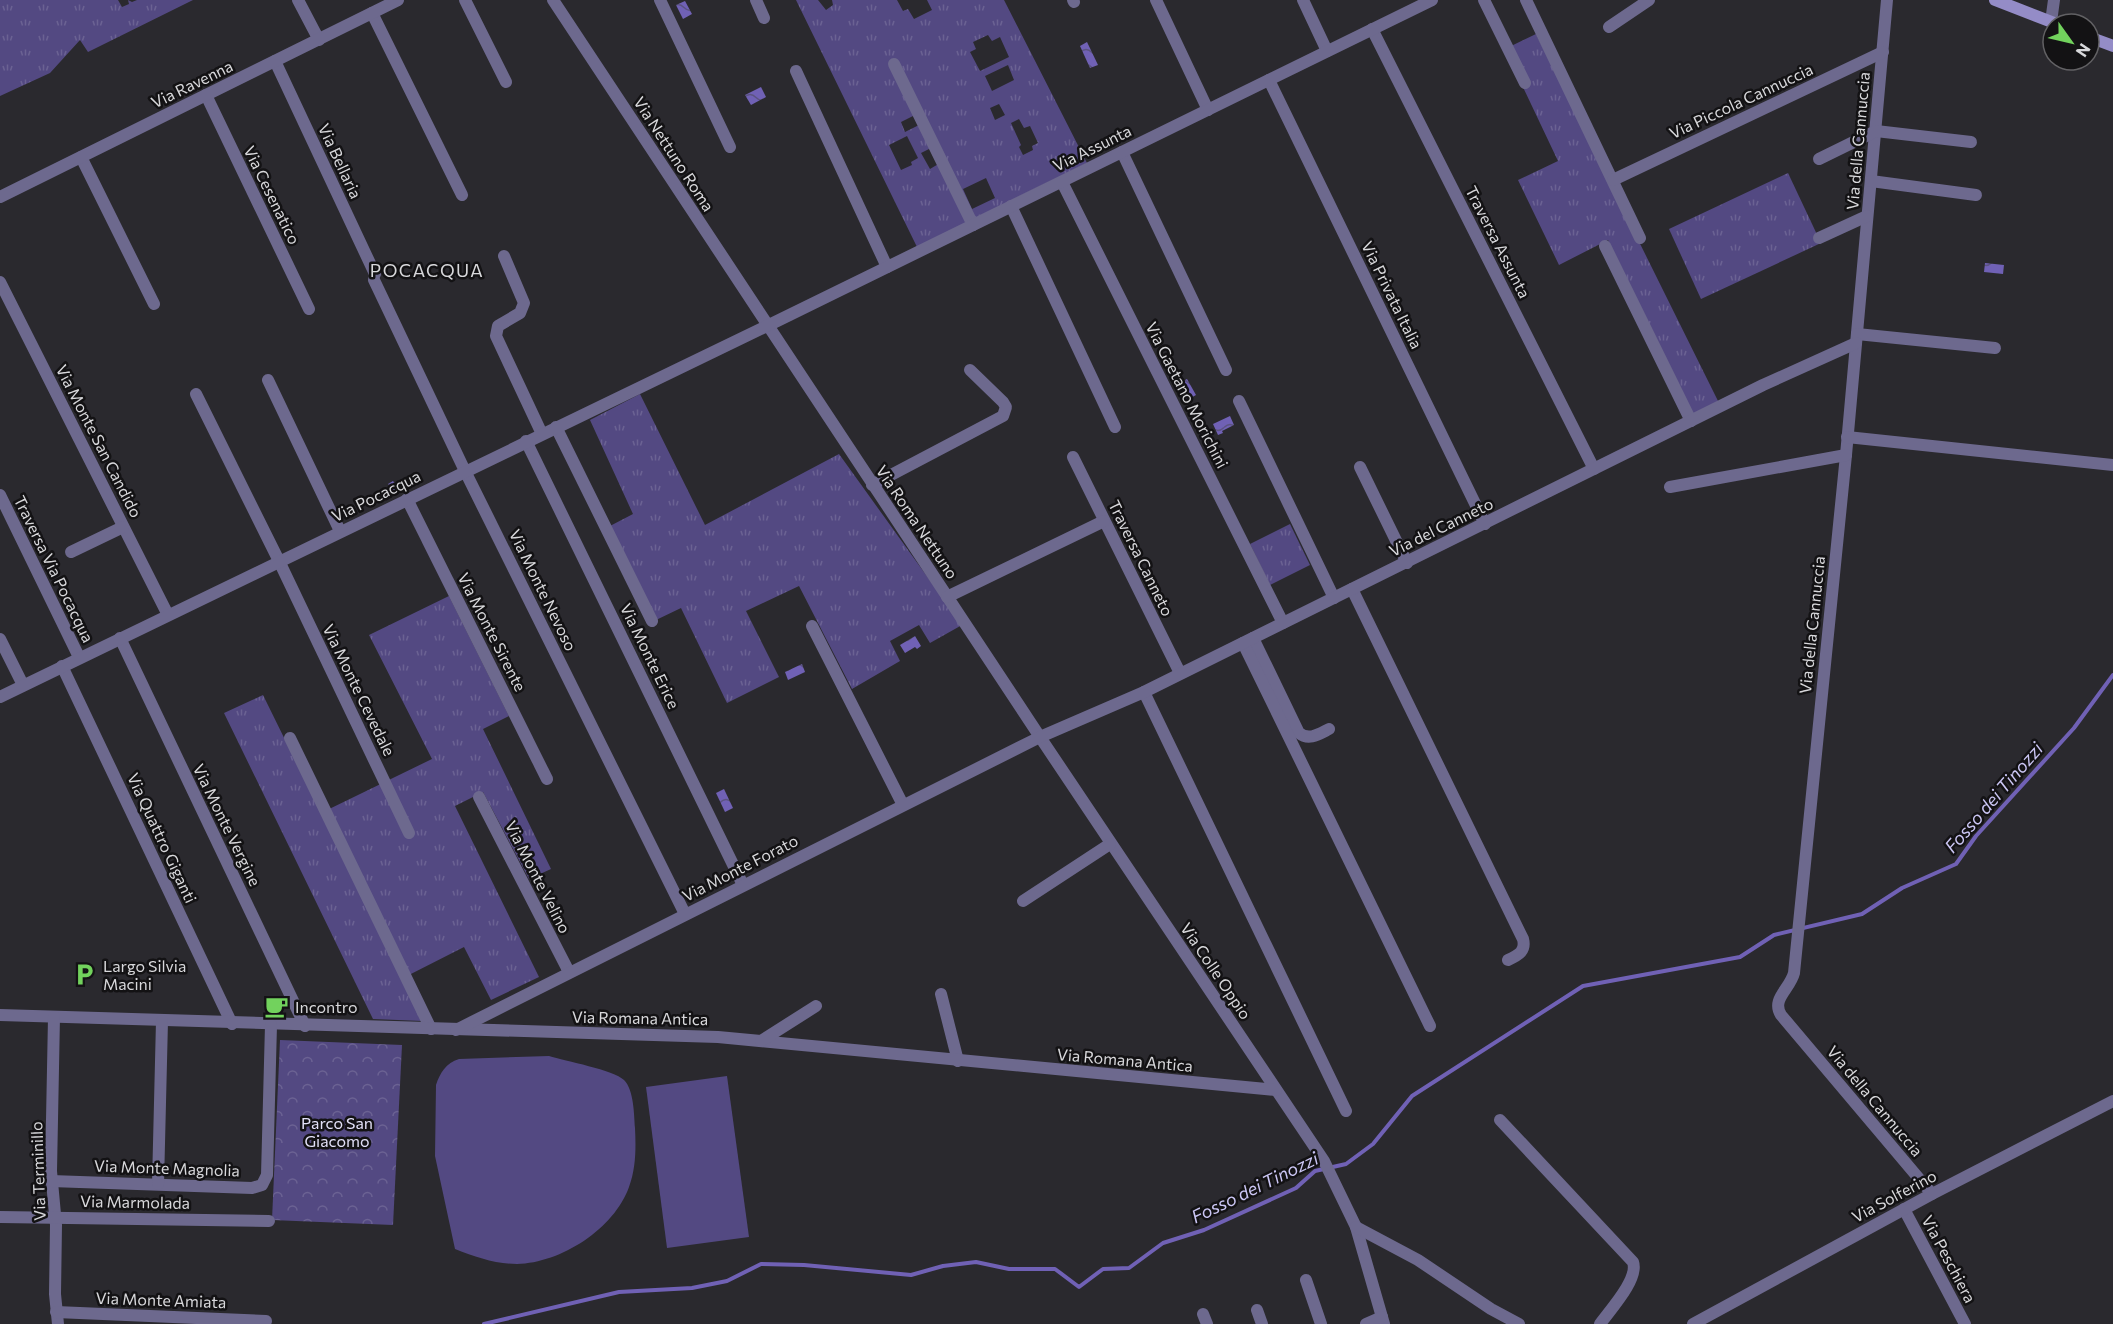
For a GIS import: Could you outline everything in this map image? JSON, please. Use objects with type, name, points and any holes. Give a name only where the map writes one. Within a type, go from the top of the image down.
[{"type":"street","points":[[298,0],[319,40]]},
{"type":"street","name":"Via Ravenna","points":[[0,197],[398,0]]},
{"type":"street","points":[[465,0],[506,82]]},
{"type":"street","name":"Via Nettuno Roma","points":[[553,0],[767,326]]},
{"type":"street","points":[[660,0],[730,147]]},
{"type":"street","points":[[756,0],[764,18]]},
{"type":"street","points":[[1156,0],[1208,110]]},
{"type":"street","points":[[1303,0],[1327,51]]},
{"type":"street","name":"Via Assunta","points":[[767,326],[1431,0]]},
{"type":"street","points":[[1484,0],[1525,82]]},
{"type":"street","points":[[1526,0],[1640,238]]},
{"type":"street","points":[[1609,27],[1649,0]]},
{"type":"street","name":"Via della Cannuccia","points":[[1887,0],[1846,455],[1793,977],[1779,1000],[1779,1012],[1932,1194]]},
{"type":"street","points":[[1995,0],[2041,18]]},
{"type":"street","points":[[372,13],[462,195]]},
{"type":"street","name":"Traversa Assunta","points":[[1372,29],[1594,470]]},
{"type":"street","name":"Via Piccola Cannuccia","points":[[1613,180],[1883,52]]},
{"type":"street","name":"Via Bellaria","points":[[275,62],[375,277]]},
{"type":"street","points":[[894,64],[973,225]]},
{"type":"street","points":[[796,71],[887,267]]},
{"type":"street","name":"Via Privata Italia","points":[[1269,80],[1485,524]]},
{"type":"street","name":"Via Cesenatico","points":[[206,95],[309,309]]},
{"type":"street","points":[[1819,159],[1876,131],[1971,142]]},
{"type":"street","points":[[1122,152],[1226,369]]},
{"type":"street","points":[[81,157],[154,304]]},
{"type":"street","name":"Via Gaetano Morichini","points":[[1062,182],[1283,623]]},
{"type":"street","points":[[1870,182],[1976,195]]},
{"type":"street","points":[[1011,206],[1115,427]]},
{"type":"street","points":[[1819,238],[1867,216]]},
{"type":"street","points":[[1605,246],[1691,421]]},
{"type":"street","points":[[504,256],[523,297],[524,307],[518,315],[501,324],[496,336],[542,434]]},
{"type":"street","name":"Via Monte Nevoso","points":[[375,277],[465,471],[685,914]]},
{"type":"street","name":"Via Monte San Candido","points":[[0,282],[168,615]]},
{"type":"street","name":"Via Pocacqua","points":[[0,697],[767,326]]},
{"type":"street","name":"Via Roma Nettuno","points":[[767,326],[1040,737]]},
{"type":"street","points":[[1856,338],[1995,348]]},
{"type":"street","name":"Via del Canneto","points":[[1040,737],[1144,692],[1856,338]]},
{"type":"street","points":[[872,484],[1003,416],[1005,404],[970,370]]},
{"type":"street","points":[[268,380],[340,531]]},
{"type":"street","name":"Via Monte Cevedale","points":[[196,394],[409,833]]},
{"type":"street","points":[[1239,400],[1334,598]]},
{"type":"street","points":[[556,427],[652,621]]},
{"type":"street","points":[[1847,438],[2113,465]]},
{"type":"street","name":"Via Monte Erice","points":[[526,441],[743,885]]},
{"type":"street","points":[[1670,487],[1846,455]]},
{"type":"street","name":"Traversa Canneto","points":[[1073,457],[1180,674]]},
{"type":"street","points":[[1360,467],[1407,562]]},
{"type":"street","name":"Traversa Via Pocacqua","points":[[0,495],[79,657]]},
{"type":"street","name":"Via Monte Sirente","points":[[407,499],[547,779]]},
{"type":"street","points":[[947,597],[1104,521]]},
{"type":"street","points":[[71,552],[123,527]]},
{"type":"street","points":[[1352,589],[1523,939],[1524,947],[1521,953],[1508,960]]},
{"type":"street","points":[[812,626],[903,805]]},
{"type":"street","name":"Via Monte Vergine","points":[[120,638],[305,1026]]},
{"type":"street","points":[[0,639],[22,686]]},
{"type":"street","points":[[1248,640],[1299,733],[1305,737],[1313,736],[1329,729]]},
{"type":"street","points":[[1248,640],[1430,1026]]},
{"type":"street","name":"Via Quattro Giganti","points":[[62,666],[232,1024]]},
{"type":"street","points":[[1144,692],[1346,1111]]},
{"type":"street","name":"Via Monte Forato","points":[[456,1030],[1040,737]]},
{"type":"street","name":"Via Colle Oppio","points":[[1040,737],[1324,1161],[1356,1227],[1383,1321]]},
{"type":"street","points":[[290,738],[431,1029]]},
{"type":"street","name":"Via Monte Velino","points":[[479,796],[569,972]]},
{"type":"street","points":[[1023,901],[1110,843]]},
{"type":"street","points":[[941,994],[958,1061]]},
{"type":"street","points":[[761,1041],[816,1006]]},
{"type":"street","name":"Via Romana Antica","points":[[0,1015],[232,1024],[709,1036],[1276,1090]]},
{"type":"street","name":"Via Terminillo","points":[[54,1017],[51,1181],[56,1218],[57,1318]]},
{"type":"street","points":[[158,1184],[162,1021]]},
{"type":"street","name":"Via Monte Magnolia","points":[[51,1181],[257,1188],[264,1182],[267,1175],[271,1025]]},
{"type":"street","name":"Via Solferino","points":[[1694,1324],[1932,1194],[2113,1101]]},
{"type":"street","points":[[1500,1120],[1634,1264],[1633,1276],[1600,1324]]},
{"type":"street","name":"Via Peschiera","points":[[1904,1209],[1965,1324]]},
{"type":"street","name":"Via Marmolada","points":[[0,1217],[269,1221]]},
{"type":"street","points":[[1356,1227],[1419,1260],[1485,1306],[1519,1324]]},
{"type":"street","points":[[1306,1280],[1321,1324]]},
{"type":"street","points":[[1257,1310],[1262,1324]]},
{"type":"street","name":"Via Monte Amiata","points":[[57,1318],[266,1321]]},
{"type":"street","points":[[1366,1324],[1383,1321]]},
{"type":"green space","points":[[0,0],[118,0],[122,7],[129,4],[128,0],[132,2],[137,0],[193,0],[88,52],[80,40],[50,73],[0,96]]},
{"type":"green space","points":[[796,0],[818,0],[826,10],[833,5],[832,0],[897,0],[903,11],[908,9],[914,19],[932,10],[927,0],[1004,0],[1087,163],[917,247]],"holes":[[[988,35],[992,41],[1000,37],[1009,57],[980,71],[970,52],[976,49],[973,42]],[[1008,65],[1014,80],[992,91],[985,76]],[[999,104],[1005,115],[995,120],[990,108]],[[915,115],[919,125],[905,132],[901,122]],[[1019,119],[1024,128],[1030,126],[1038,143],[1032,146],[1033,150],[1023,155],[1019,147],[1021,145],[1011,123]],[[907,136],[918,158],[911,162],[912,165],[901,170],[889,145]],[[931,148],[940,163],[930,169],[921,153]],[[986,178],[995,198],[972,209],[963,189]]]},
{"type":"green space","points":[[1536,34],[1719,403],[1694,415],[1608,240],[1559,265],[1518,180],[1558,161],[1505,49]]},
{"type":"green space","points":[[1788,173],[1821,243],[1701,299],[1669,229]]},
{"type":"green space","points":[[640,394],[705,525],[839,454],[962,625],[930,643],[919,625],[890,641],[900,661],[852,689],[799,586],[746,611],[779,677],[727,703],[681,608],[656,620],[610,526],[633,514],[590,420]]},
{"type":"green space","points":[[1290,524],[1310,565],[1270,585],[1250,544]]},
{"type":"green space","points":[[449,596],[509,716],[483,729],[551,869],[529,879],[483,792],[455,806],[539,977],[491,1000],[464,947],[401,979],[423,1021],[373,1019],[224,713],[263,695],[321,813],[432,759],[369,635]]},
{"type":"green space","name":"Parco San Giacomo","points":[[280,1040],[402,1045],[393,1225],[272,1220]]},
{"type":"green space","points":[[549,1056],[619,1076],[627,1084],[634,1109],[635,1150],[631,1180],[622,1202],[599,1230],[584,1241],[568,1250],[534,1262],[501,1263],[455,1249],[435,1156],[436,1085],[439,1076],[447,1066],[459,1059]]},
{"type":"green space","points":[[727,1076],[749,1237],[667,1248],[646,1087]]},
{"type":"water","points":[[685,1],[692,14],[683,19],[676,5]]},
{"type":"water","points":[[1087,42],[1098,65],[1090,68],[1080,46]]},
{"type":"water","points":[[761,87],[766,97],[751,105],[745,95]]},
{"type":"water","points":[[1985,263],[2004,265],[2003,274],[1984,272]]},
{"type":"water","points":[[1187,379],[1196,395],[1185,401],[1177,384]]},
{"type":"water","points":[[1230,416],[1234,425],[1218,435],[1213,424]]},
{"type":"water","points":[[406,480],[410,487],[394,495],[388,484],[393,481],[396,485]]},
{"type":"water","points":[[915,636],[921,646],[905,653],[900,645]]},
{"type":"water","points":[[802,664],[805,672],[788,680],[785,672]]},
{"type":"water","points":[[724,789],[733,808],[725,812],[716,793]]},
{"type":"waterway","name":"Fosso dei Tinozzi","points":[[484,1324],[619,1292],[692,1288],[727,1281],[761,1264],[804,1265],[911,1275],[943,1266],[976,1262],[1009,1269],[1055,1269],[1079,1287],[1103,1269],[1129,1268],[1163,1243],[1204,1230],[1296,1188],[1315,1171],[1346,1164],[1373,1144],[1412,1096],[1583,986],[1740,957],[1774,935],[1862,914],[1902,888],[1956,864],[1976,836],[2074,728],[2113,675]]},
{"type":"place","name":"Largo Silvia Macini","points":[[85,975]]},
{"type":"place","name":"Incontro","points":[[277,1007]]},
{"type":"district","name":"POCACQUA","points":[[427,271]]}]
